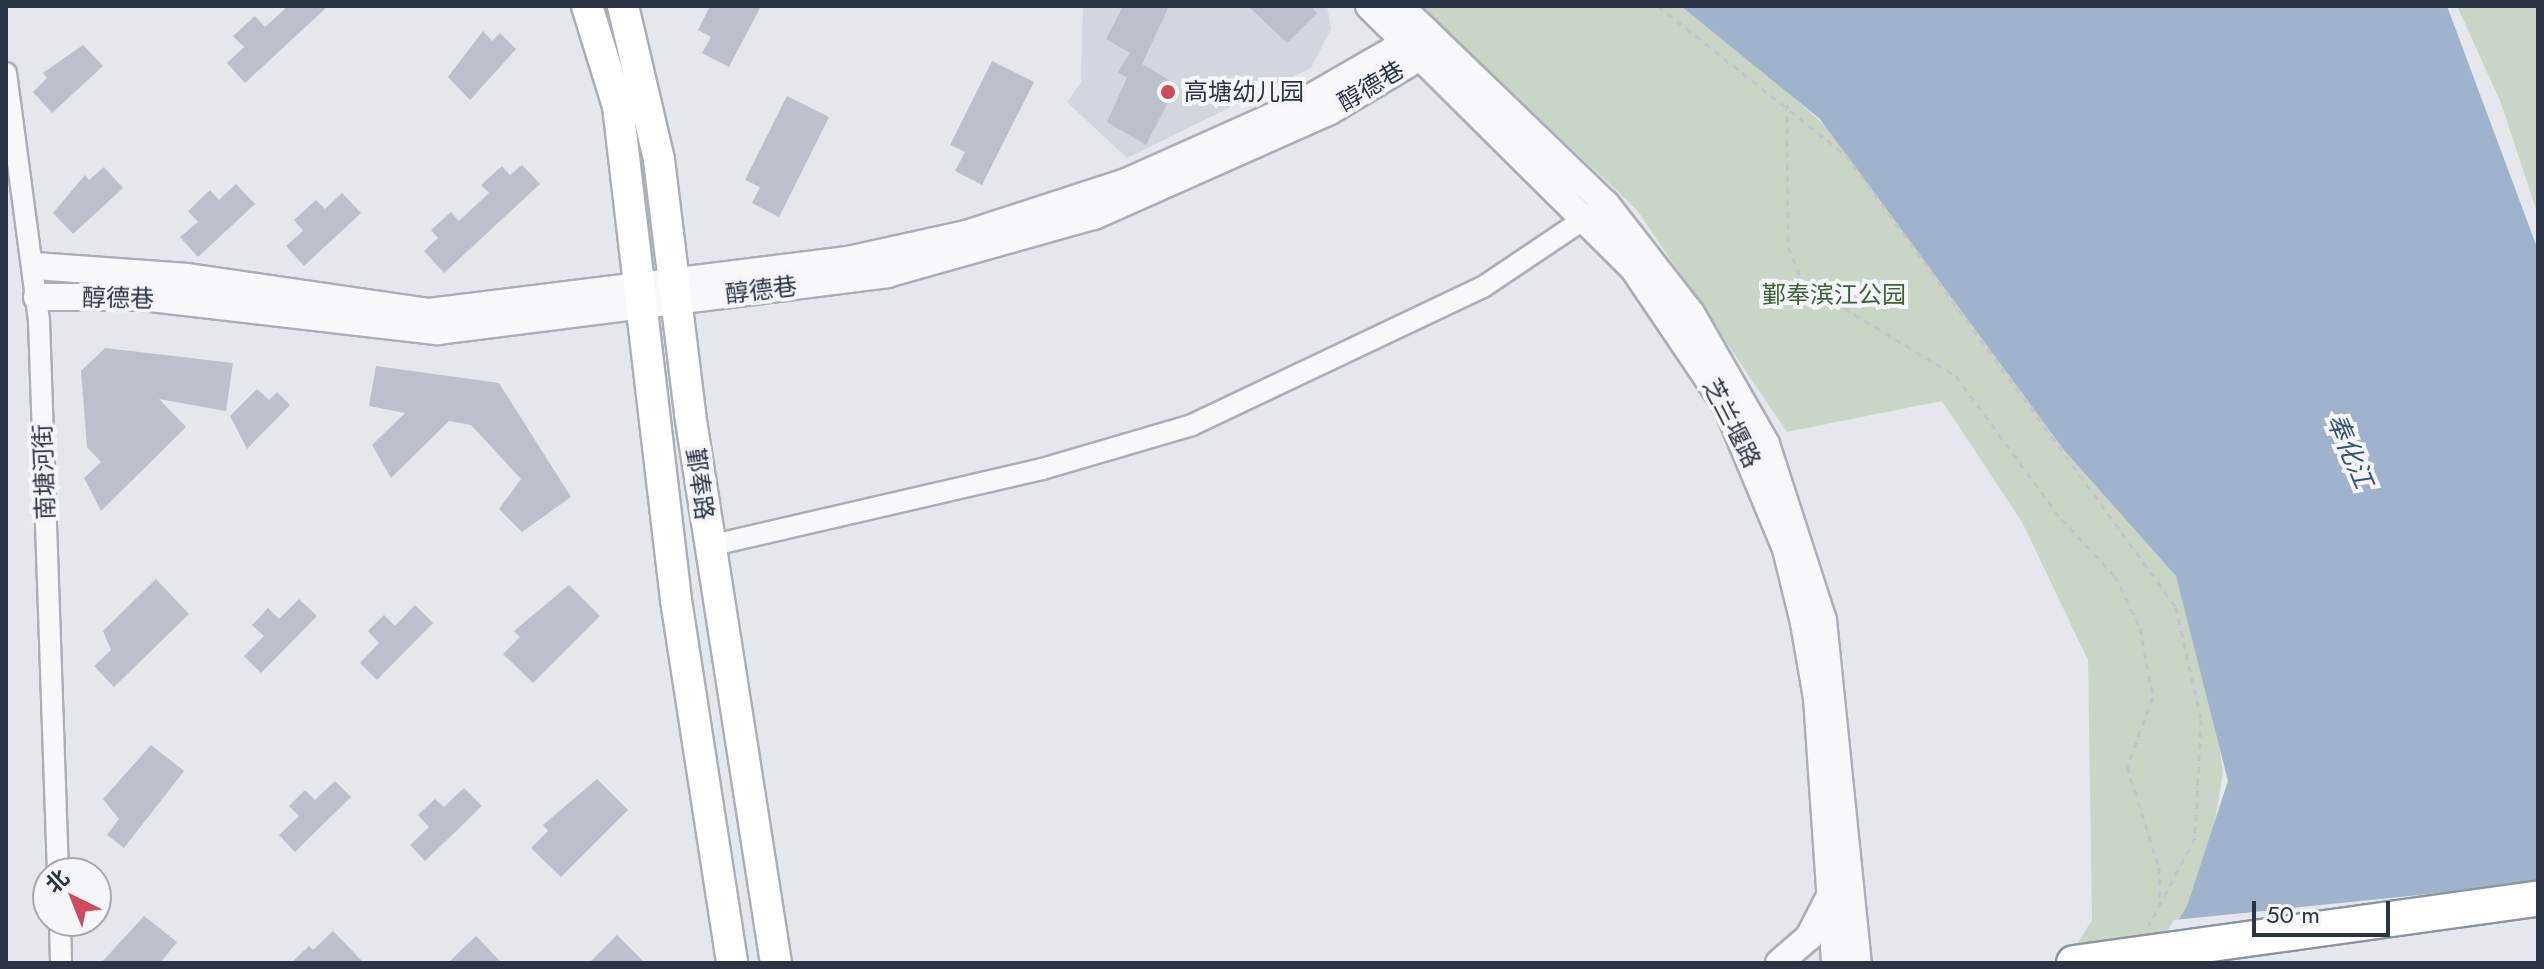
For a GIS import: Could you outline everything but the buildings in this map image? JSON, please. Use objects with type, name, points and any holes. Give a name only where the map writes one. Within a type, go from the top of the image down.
[{"type":"highway","points":[[2074,963],[2538,899]]},
{"type":"main road","name":"鄞奉路","points":[[587,6],[618,106],[638,296],[732,963]]},
{"type":"main road","name":"鄞奉路","points":[[623,6],[659,160],[709,546],[776,963]]},
{"type":"street","name":"芝兰堰路","points":[[1369,6],[1423,44],[1596,211],[1729,374],[1800,532],[1823,620],[1840,735],[1858,963]]},
{"type":"street","name":"芝兰堰路","points":[[1400,6],[1423,44]]},
{"type":"street","name":"醇德巷","points":[[37,297],[155,298],[404,332],[674,290],[887,274],[1081,220],[1330,111],[1423,44]]},
{"type":"street","name":"南塘河街","points":[[6,73],[35,266],[57,857]]},
{"type":"street","name":"芝兰堰路","points":[[1596,211],[1685,339],[1759,475],[1786,549],[1815,683],[1835,963]]},
{"type":"street","points":[[709,546],[1042,469],[1192,425],[1483,287],[1596,211]]},
{"type":"street","name":"醇德巷","points":[[35,266],[188,277],[401,312],[638,296]]},
{"type":"street","points":[[1779,963],[1809,937],[1832,893]]},
{"type":"street","points":[[60,937],[61,963]]},
{"type":"path","points":[[1658,6],[1787,103],[1846,155],[2176,607],[2201,719],[2195,838],[2160,903],[2159,867],[2127,767],[2153,697],[2140,628],[2115,576],[2061,519],[1956,376],[1803,283],[1788,247],[1787,103]]},
{"type":"shaded area","name":"高塘幼儿园","points":[[1083,6],[1327,6],[1331,29],[1311,68],[1127,158],[1067,102],[1081,82]]},
{"type":"green space","name":"鄞奉滨江公园","points":[[1420,6],[1692,6],[1907,199],[2155,528],[2202,639],[2223,771],[2204,892],[2165,963],[2065,963],[2092,920],[2088,660],[2022,522],[1942,401],[1787,432],[1637,210]]},
{"type":"green space","points":[[2457,6],[2538,6],[2538,215],[2501,103]]},
{"type":"water","name":"奉化江","points":[[1681,6],[2447,6],[2538,250],[2538,963],[2153,963],[2187,906],[2228,781],[2176,576],[2064,450],[1820,119]]},
{"type":"pier","points":[[2538,883],[2538,963],[2149,963],[2174,920]]},
{"type":"place","name":"高塘幼儿园","points":[[1168,92]]}]
